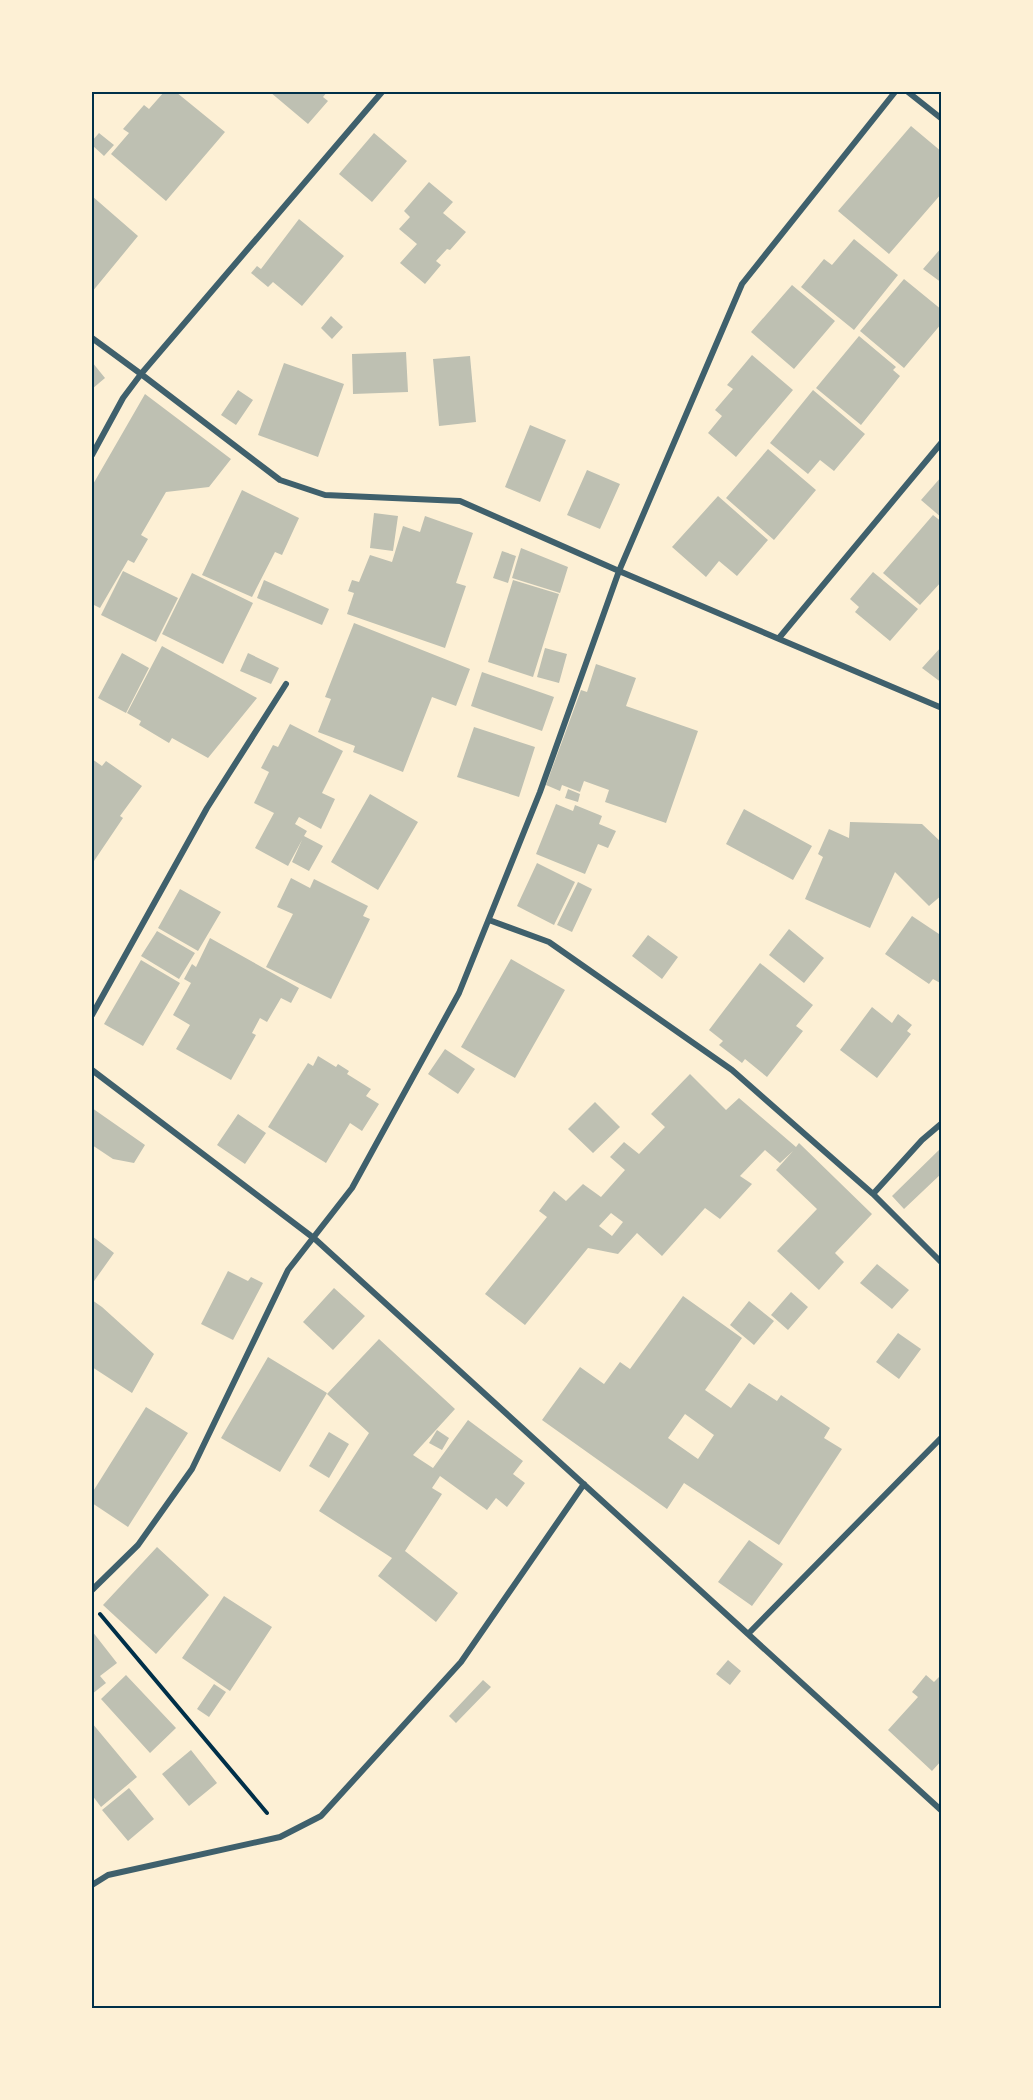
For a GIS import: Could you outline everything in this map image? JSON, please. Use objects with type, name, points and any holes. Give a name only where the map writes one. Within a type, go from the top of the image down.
[{"type":"street","points":[[92,455],[123,398],[141,374],[382,92]]},
{"type":"street","points":[[92,1590],[138,1545],[192,1470],[288,1270],[315,1239],[352,1188],[459,993],[540,792],[619,571],[742,284],[896,92]]},
{"type":"street","points":[[908,92],[942,119]]},
{"type":"street","points":[[92,338],[280,480],[325,495],[460,501],[942,708]]},
{"type":"street","points":[[779,638],[942,442]]},
{"type":"street","points":[[92,1015],[207,808],[286,684]]},
{"type":"street","points":[[489,920],[549,942],[732,1070],[873,1194],[942,1263]]},
{"type":"street","points":[[92,1070],[315,1239],[942,1811]]},
{"type":"street","points":[[873,1194],[922,1140],[942,1123]]},
{"type":"street","points":[[748,1634],[942,1437]]},
{"type":"street","points":[[92,1885],[108,1875],[280,1837],[321,1816],[461,1662],[584,1484]]},
{"type":"path","points":[[99,1613],[274,1821],[280,1837]]},
{"type":"building","points":[[164,92],[176,92],[225,132],[166,201],[111,154],[129,133],[123,129],[144,105],[149,109]]},
{"type":"building","points":[[270,92],[327,92],[323,97],[328,101],[308,124]]},
{"type":"building","points":[[911,126],[942,152],[942,176],[939,179],[942,182],[942,193],[889,254],[838,211]]},
{"type":"building","points":[[99,133],[114,145],[104,156],[92,145],[92,141]]},
{"type":"building","points":[[374,133],[407,161],[372,202],[339,174]]},
{"type":"building","points":[[429,182],[453,202],[443,213],[466,232],[450,250],[447,249],[436,261],[441,265],[425,284],[400,263],[417,244],[399,229],[410,217],[404,211]]},
{"type":"building","points":[[92,196],[138,236],[92,292]]},
{"type":"building","points":[[299,219],[344,256],[302,306],[273,282],[268,287],[251,273],[257,266],[261,269]]},
{"type":"building","points":[[854,239],[898,275],[854,330],[801,287],[824,259],[832,265]]},
{"type":"building","points":[[942,247],[942,283],[923,269]]},
{"type":"building","points":[[904,279],[942,310],[942,323],[904,368],[860,331]]},
{"type":"building","points":[[792,285],[835,321],[794,369],[751,332]]},
{"type":"building","points":[[331,316],[343,327],[332,339],[321,328]]},
{"type":"building","points":[[859,336],[896,367],[893,370],[900,376],[861,425],[816,388]]},
{"type":"building","points":[[406,352],[408,392],[353,394],[352,354]]},
{"type":"building","points":[[752,355],[793,390],[736,457],[708,433],[722,416],[715,410],[733,389],[727,385]]},
{"type":"building","points":[[470,356],[476,422],[439,426],[433,359]]},
{"type":"building","points":[[92,362],[105,378],[92,389]]},
{"type":"building","points":[[284,363],[344,384],[318,457],[258,435]]},
{"type":"building","points":[[238,390],[253,400],[236,425],[221,415]]},
{"type":"building","points":[[813,390],[865,434],[834,471],[820,460],[808,474],[770,443]]},
{"type":"building","points":[[145,394],[231,459],[209,487],[166,492],[141,535],[148,539],[134,563],[128,560],[100,608],[92,604],[92,486]]},
{"type":"building","points":[[530,425],[566,440],[540,502],[505,487]]},
{"type":"building","points":[[768,449],[816,490],[774,540],[726,498]]},
{"type":"building","points":[[587,470],[620,484],[600,529],[567,515]]},
{"type":"building","points":[[942,476],[942,518],[921,500]]},
{"type":"building","points":[[242,490],[299,518],[282,555],[275,552],[252,597],[202,575]]},
{"type":"building","points":[[718,496],[768,540],[737,576],[719,561],[706,577],[672,547]]},
{"type":"building","points":[[374,513],[398,516],[393,551],[370,548]]},
{"type":"building","points":[[933,515],[942,522],[942,581],[920,605],[883,573]]},
{"type":"building","points":[[425,516],[473,533],[456,583],[466,586],[445,648],[347,614],[354,593],[348,591],[352,580],[359,582],[370,555],[392,562],[403,526],[420,532]]},
{"type":"building","points":[[521,548],[568,567],[560,593],[512,578]]},
{"type":"building","points":[[502,551],[516,556],[508,583],[493,578]]},
{"type":"building","points":[[123,571],[178,598],[156,642],[101,615]]},
{"type":"building","points":[[873,572],[918,609],[890,641],[855,612],[859,607],[850,599]]},
{"type":"building","points":[[192,573],[253,603],[223,664],[162,634]]},
{"type":"building","points":[[264,580],[329,609],[322,625],[257,598]]},
{"type":"building","points":[[513,580],[559,594],[533,677],[488,662]]},
{"type":"building","points":[[354,623],[470,669],[456,706],[432,697],[403,772],[353,752],[355,746],[318,732],[331,699],[325,697]]},
{"type":"building","points":[[162,646],[257,698],[208,758],[172,738],[169,743],[139,725],[141,721],[127,713]]},
{"type":"building","points":[[942,646],[942,683],[922,668]]},
{"type":"building","points":[[545,648],[567,654],[559,683],[537,677]]},
{"type":"building","points":[[122,653],[149,668],[126,713],[98,698]]},
{"type":"building","points":[[248,653],[279,668],[271,684],[240,671]]},
{"type":"building","points":[[596,664],[636,678],[626,706],[698,731],[666,823],[605,802],[609,790],[584,781],[580,792],[562,785],[560,791],[546,785],[581,690],[587,692]]},
{"type":"building","points":[[482,672],[554,697],[542,731],[471,706]]},
{"type":"building","points":[[290,724],[343,751],[322,793],[335,799],[321,829],[299,817],[295,824],[307,831],[304,836],[323,846],[309,871],[292,862],[302,840],[288,866],[255,848],[274,813],[254,803],[269,772],[261,768],[273,745],[278,747]]},
{"type":"building","points":[[474,727],[535,747],[519,797],[457,777]]},
{"type":"building","points":[[92,759],[102,766],[106,761],[142,786],[120,816],[123,818],[92,864]]},
{"type":"building","points":[[568,789],[580,794],[578,802],[565,798]]},
{"type":"building","points":[[370,794],[418,822],[378,890],[331,862]]},
{"type":"building","points":[[556,804],[573,811],[575,805],[602,816],[599,824],[616,831],[608,848],[598,844],[585,874],[536,854]]},
{"type":"building","points":[[744,809],[812,846],[793,880],[726,844]]},
{"type":"building","points":[[850,822],[922,824],[942,843],[942,895],[929,906],[895,872],[870,928],[805,899],[823,857],[818,854],[829,829],[849,838]]},
{"type":"building","points":[[537,863],[575,882],[554,925],[517,906]]},
{"type":"building","points":[[291,878],[310,888],[314,879],[368,906],[363,916],[370,919],[331,999],[266,967],[293,914],[277,907]]},
{"type":"building","points":[[578,882],[592,889],[572,932],[557,925]]},
{"type":"building","points":[[180,889],[221,912],[198,951],[158,928]]},
{"type":"building","points":[[912,916],[942,936],[942,984],[933,979],[929,984],[885,954]]},
{"type":"building","points":[[789,929],[824,958],[804,983],[769,955]]},
{"type":"building","points":[[157,931],[195,953],[179,979],[141,956]]},
{"type":"building","points":[[648,935],[678,957],[662,979],[632,956]]},
{"type":"building","points":[[210,938],[299,988],[291,1003],[281,998],[267,1022],[260,1018],[252,1033],[256,1035],[231,1080],[176,1049],[190,1025],[173,1015],[191,983],[184,979],[192,964],[196,967]]},
{"type":"building","points":[[511,959],[565,990],[515,1078],[461,1047]]},
{"type":"building","points":[[141,960],[180,983],[143,1046],[104,1024]]},
{"type":"building","points":[[760,963],[813,1005],[796,1026],[803,1031],[767,1077],[745,1059],[742,1063],[719,1045],[723,1041],[709,1030]]},
{"type":"building","points":[[872,1007],[892,1023],[898,1014],[912,1025],[907,1031],[911,1034],[877,1078],[840,1050]]},
{"type":"building","points":[[445,1049],[475,1069],[458,1094],[428,1074]]},
{"type":"building","points":[[318,1056],[336,1067],[338,1064],[349,1071],[347,1074],[371,1089],[366,1096],[379,1104],[362,1131],[350,1123],[326,1163],[268,1127],[308,1063],[313,1066]]},
{"type":"building","points":[[690,1074],[726,1110],[739,1098],[796,1147],[799,1143],[872,1214],[835,1253],[844,1262],[819,1290],[777,1251],[817,1209],[776,1170],[793,1151],[780,1163],[765,1150],[740,1176],[752,1184],[720,1219],[705,1208],[662,1256],[637,1233],[618,1254],[588,1248],[525,1325],[485,1294],[547,1217],[539,1211],[554,1191],[566,1201],[583,1184],[601,1197],[625,1170],[610,1157],[624,1142],[639,1154],[665,1127],[651,1114]],"holes":[[[611,1213],[623,1222],[612,1236],[599,1226]]]},
{"type":"building","points":[[595,1102],[620,1127],[593,1153],[568,1129]]},
{"type":"building","points":[[92,1108],[145,1145],[134,1163],[113,1159],[92,1145]]},
{"type":"building","points":[[238,1114],[266,1133],[245,1164],[217,1145]]},
{"type":"building","points":[[942,1147],[942,1173],[904,1209],[892,1196]]},
{"type":"building","points":[[92,1236],[114,1253],[92,1284]]},
{"type":"building","points":[[877,1264],[909,1290],[892,1309],[860,1283]]},
{"type":"building","points":[[228,1271],[248,1281],[251,1277],[263,1283],[233,1340],[201,1324]]},
{"type":"building","points":[[334,1288],[365,1316],[333,1350],[303,1322]]},
{"type":"building","points":[[791,1292],[808,1307],[788,1330],[771,1315]]},
{"type":"building","points":[[683,1296],[742,1338],[705,1390],[731,1408],[749,1383],[777,1401],[781,1395],[830,1428],[824,1438],[842,1449],[779,1545],[684,1483],[667,1509],[542,1420],[580,1367],[604,1384],[620,1362],[630,1369]],"holes":[[[685,1414],[714,1435],[698,1459],[668,1438]]]},
{"type":"building","points":[[92,1300],[154,1354],[132,1393],[92,1367]]},
{"type":"building","points":[[749,1301],[774,1321],[754,1345],[730,1325]]},
{"type":"building","points":[[898,1333],[921,1349],[899,1379],[876,1362]]},
{"type":"building","points":[[379,1339],[455,1409],[413,1455],[433,1468],[468,1420],[523,1461],[513,1474],[525,1483],[507,1507],[496,1498],[487,1510],[440,1476],[432,1488],[442,1494],[405,1551],[458,1593],[436,1622],[378,1576],[392,1558],[319,1511],[369,1433],[327,1394]]},
{"type":"building","points":[[268,1357],[327,1393],[280,1472],[221,1438]]},
{"type":"building","points":[[146,1407],[188,1433],[128,1527],[92,1503],[92,1493]]},
{"type":"building","points":[[437,1430],[449,1438],[442,1450],[429,1443]]},
{"type":"building","points":[[329,1432],[349,1444],[329,1478],[309,1466]]},
{"type":"building","points":[[749,1540],[783,1564],[752,1606],[718,1582]]},
{"type":"building","points":[[157,1547],[209,1595],[156,1654],[103,1605]]},
{"type":"building","points":[[224,1596],[272,1627],[230,1691],[182,1658]]},
{"type":"building","points":[[92,1631],[117,1663],[100,1676],[106,1683],[92,1694]]},
{"type":"building","points":[[728,1660],[741,1671],[730,1685],[716,1674]]},
{"type":"building","points":[[942,1674],[942,1760],[932,1771],[888,1730],[918,1697],[912,1692],[926,1675],[934,1682]]},
{"type":"building","points":[[126,1675],[176,1728],[150,1753],[101,1699]]},
{"type":"building","points":[[483,1680],[491,1687],[456,1723],[449,1716]]},
{"type":"building","points":[[214,1684],[226,1692],[209,1717],[197,1709]]},
{"type":"building","points":[[92,1723],[137,1777],[101,1807],[92,1795]]},
{"type":"building","points":[[191,1750],[217,1783],[189,1806],[162,1774]]},
{"type":"building","points":[[129,1788],[154,1819],[128,1841],[102,1810]]}]
